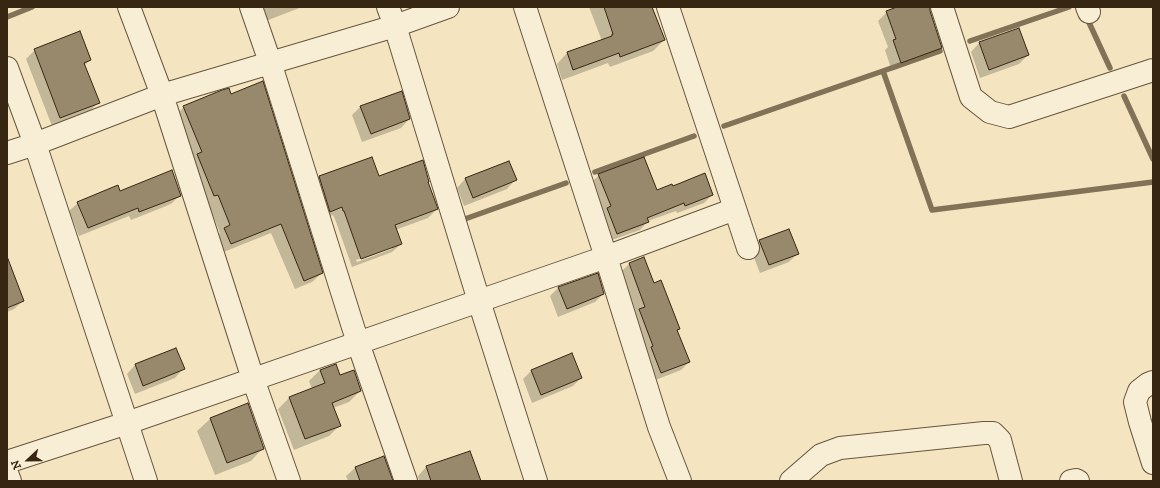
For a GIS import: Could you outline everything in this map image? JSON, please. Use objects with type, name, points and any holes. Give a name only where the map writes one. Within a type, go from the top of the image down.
[{"type":"street","points":[[129,7],[162,95],[253,379],[288,481]]},
{"type":"street","points":[[251,7],[270,62],[358,343],[406,481]]},
{"type":"street","points":[[7,153],[162,95],[270,62],[392,17],[448,7]]},
{"type":"street","points":[[525,7],[659,427],[680,481]]},
{"type":"street","points":[[668,7],[748,248]]},
{"type":"street","points":[[942,7],[971,97],[990,112],[1009,117],[1153,70]]},
{"type":"street","points":[[392,17],[536,481]]},
{"type":"street","points":[[7,68],[34,144],[146,481]]},
{"type":"street","points":[[7,462],[127,423],[606,257],[735,209]]},
{"type":"street","points":[[1153,382],[1139,391],[1136,402],[1140,422],[1153,463]]},
{"type":"street","points":[[791,481],[821,455],[840,448],[993,433],[1000,440],[1011,481]]},
{"type":"street","points":[[7,473],[10,481]]},
{"type":"street","points":[[1072,481],[1078,481]]},
{"type":"building","points":[[604,7],[652,7],[665,40],[620,57],[619,53],[573,70],[567,52],[612,36],[613,34]]},
{"type":"building","points":[[897,7],[930,7],[942,48],[901,63],[893,40],[896,39],[886,11]]},
{"type":"building","points":[[1019,28],[1029,55],[989,70],[979,42]]},
{"type":"building","points":[[80,31],[91,60],[84,63],[100,103],[60,118],[34,49]]},
{"type":"building","points":[[263,81],[323,273],[304,281],[281,224],[231,244],[224,228],[230,225],[218,195],[214,196],[197,154],[202,152],[183,106],[222,90],[229,88],[231,94]]},
{"type":"building","points":[[402,91],[410,119],[371,134],[360,106]]},
{"type":"building","points":[[372,157],[379,176],[423,160],[428,182],[438,209],[395,225],[402,244],[361,259],[342,207],[330,212],[319,176]]},
{"type":"building","points":[[644,157],[657,190],[672,184],[673,186],[705,173],[713,195],[685,206],[684,203],[647,218],[649,222],[617,234],[607,208],[611,206],[598,174]]},
{"type":"building","points":[[509,161],[517,180],[473,198],[465,178]]},
{"type":"building","points":[[172,170],[181,196],[139,212],[138,208],[88,228],[77,202],[118,185],[120,191]]},
{"type":"building","points":[[789,229],[799,254],[769,265],[759,240]]},
{"type":"building","points":[[644,257],[654,283],[661,280],[680,329],[677,330],[690,362],[661,373],[651,347],[653,346],[639,309],[645,307],[629,263]]},
{"type":"building","points":[[8,259],[24,301],[7,308],[7,260]]},
{"type":"building","points":[[598,273],[604,294],[567,309],[558,287]]},
{"type":"building","points":[[176,348],[185,369],[143,386],[135,364]]},
{"type":"building","points":[[572,353],[582,378],[541,395],[531,370]]},
{"type":"building","points":[[336,364],[340,375],[354,370],[361,391],[332,403],[341,426],[305,439],[289,397],[325,383],[320,370]]},
{"type":"building","points":[[248,403],[264,449],[227,463],[210,418]]},
{"type":"building","points":[[470,451],[481,481],[431,481],[426,466]]},
{"type":"building","points":[[384,456],[393,481],[360,481],[355,467]]},
{"type":"waterway","points":[[7,17],[32,7]]},
{"type":"waterway","points":[[970,41],[1069,7]]},
{"type":"waterway","points":[[1086,16],[1110,68]]},
{"type":"waterway","points":[[883,71],[940,51]]},
{"type":"waterway","points":[[724,126],[883,71],[932,210],[1153,182]]},
{"type":"waterway","points":[[1124,96],[1153,159]]},
{"type":"waterway","points":[[595,172],[694,136]]},
{"type":"waterway","points":[[462,220],[566,183]]}]
